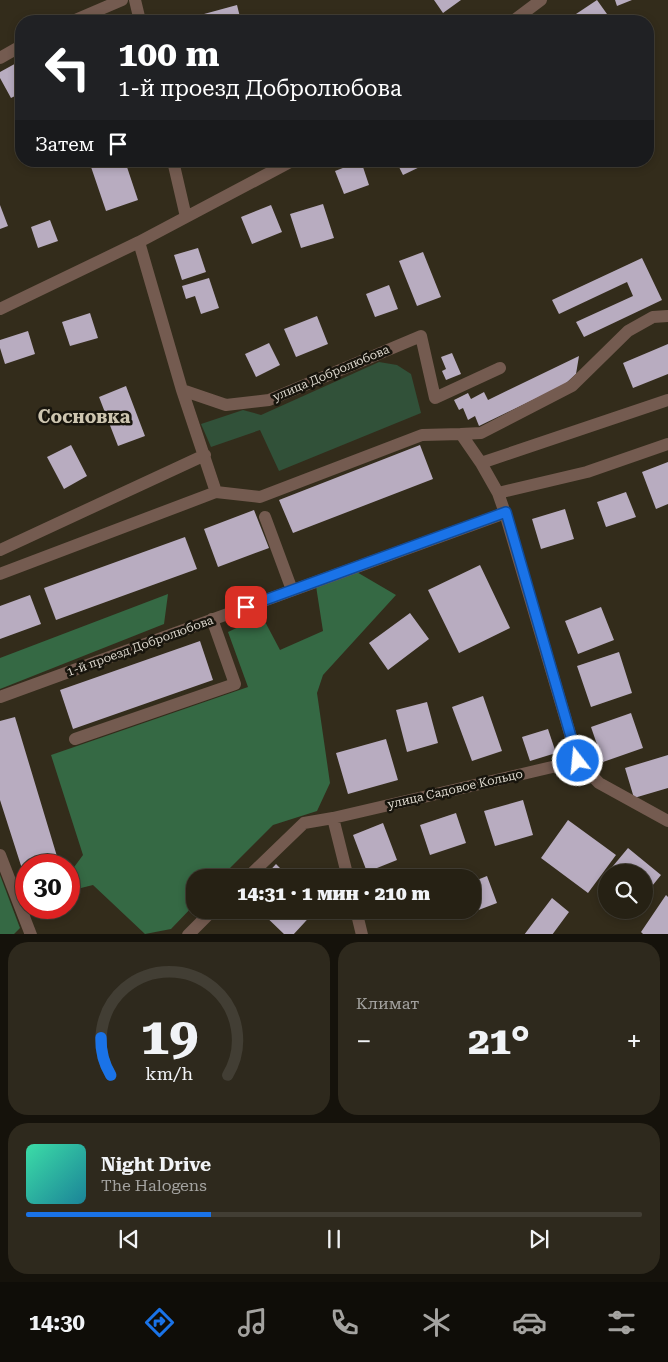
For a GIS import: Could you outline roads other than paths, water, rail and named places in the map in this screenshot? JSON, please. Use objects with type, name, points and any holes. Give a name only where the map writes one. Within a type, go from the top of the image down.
[{"type":"street","points":[[87,15],[122,0]]},
{"type":"street","points":[[135,0],[139,15]]},
{"type":"street","points":[[521,15],[541,0]]},
{"type":"street","points":[[0,58],[15,49]]},
{"type":"street","points":[[174,167],[186,217]]},
{"type":"street","points":[[0,309],[139,242],[281,167]]},
{"type":"street","points":[[139,242],[182,390],[216,492]]},
{"type":"street","points":[[0,574],[216,492],[260,497],[422,435],[481,433],[572,386],[628,332],[653,317],[668,316]]},
{"type":"street","name":"улица Добролюбова","points":[[182,390],[226,405],[269,400],[421,336],[435,398],[500,368]]},
{"type":"street","points":[[481,463],[668,400]]},
{"type":"street","points":[[461,434],[481,463],[498,493],[506,512],[578,761],[599,783],[667,820]]},
{"type":"street","points":[[498,493],[587,472],[668,444]]},
{"type":"street","points":[[0,550],[205,455]]},
{"type":"street","name":"1-й проезд Добролюбова","points":[[0,696],[506,512]]},
{"type":"street","points":[[265,516],[292,590]]},
{"type":"street","points":[[75,739],[235,684],[212,619]]},
{"type":"street","name":"улица Садовое Кольцо","points":[[256,869],[304,823],[333,818],[578,761]]},
{"type":"street","points":[[333,818],[346,869]]},
{"type":"street","points":[[0,855],[31,934]]},
{"type":"street","points":[[188,934],[204,919]]},
{"type":"street","points":[[358,919],[362,934]]},
{"type":"district","name":"Сосновка","points":[[84,417]]}]
